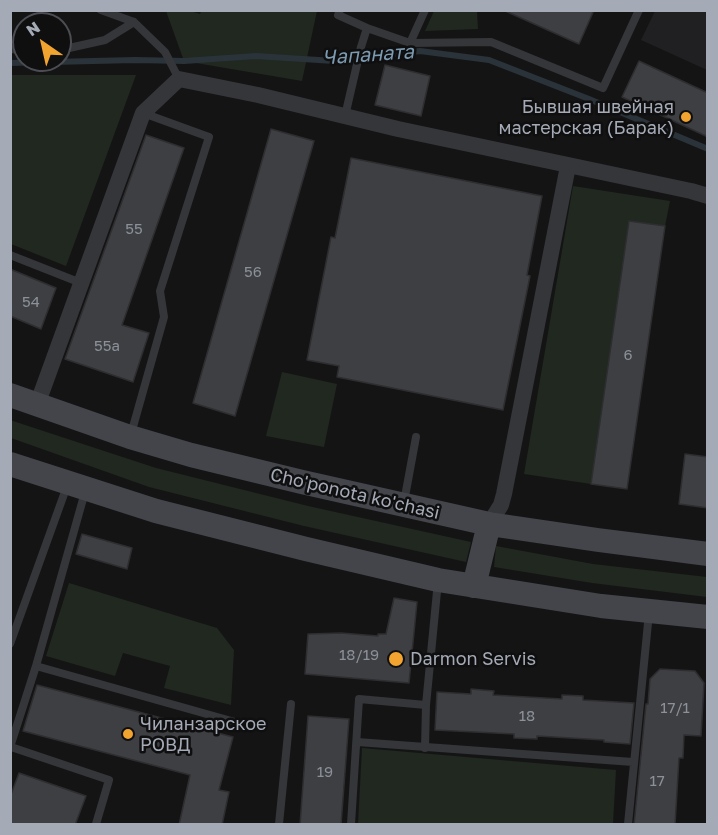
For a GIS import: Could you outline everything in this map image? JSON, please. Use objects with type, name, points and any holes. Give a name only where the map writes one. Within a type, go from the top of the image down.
[{"type":"main road","name":"Cho'ponota ko'chasi","points":[[10,395],[130,437],[202,458],[302,482],[489,524],[708,554]]},
{"type":"main road","points":[[10,464],[131,503],[306,549],[438,580],[601,606],[708,618]]},
{"type":"main road","points":[[474,586],[489,524]]},
{"type":"street","points":[[38,405],[143,113],[179,79],[708,196]]},
{"type":"street","points":[[489,524],[501,505],[504,494],[568,166]]},
{"type":"lane","points":[[102,10],[134,22],[165,52],[179,79]]},
{"type":"lane","points":[[340,10],[338,15],[411,44],[491,42],[603,88],[639,10]]},
{"type":"lane","points":[[411,44],[425,10]]},
{"type":"lane","points":[[72,47],[105,40],[134,22]]},
{"type":"lane","points":[[345,116],[367,28]]},
{"type":"lane","points":[[130,437],[164,317],[160,291],[209,137],[143,113]]},
{"type":"lane","points":[[10,255],[81,283]]},
{"type":"lane","points":[[403,505],[416,437]]},
{"type":"lane","points":[[10,644],[77,485]]},
{"type":"lane","points":[[77,485],[36,666],[11,747],[109,780],[96,825]]},
{"type":"lane","points":[[425,748],[426,705],[438,580]]},
{"type":"lane","points":[[628,825],[649,611]]},
{"type":"lane","points":[[36,666],[235,722]]},
{"type":"lane","points":[[351,825],[359,699],[426,705]]},
{"type":"lane","points":[[279,825],[291,704]]},
{"type":"lane","points":[[357,742],[633,762]]},
{"type":"shaded area","points":[[202,10],[317,11],[302,81],[184,61],[166,11],[190,11],[200,14]]},
{"type":"shaded area","points":[[434,11],[477,11],[478,29],[425,31]]},
{"type":"shaded area","points":[[655,11],[707,11],[707,70],[641,40]]},
{"type":"shaded area","points":[[10,75],[136,75],[66,266],[11,244]]},
{"type":"shaded area","points":[[573,186],[670,201],[665,226],[629,221],[591,484],[524,474]]},
{"type":"shaded area","points":[[282,372],[337,384],[324,447],[266,436]]},
{"type":"shaded area","points":[[10,420],[156,468],[308,506],[471,542],[466,562],[304,526],[149,487],[11,438]]},
{"type":"shaded area","points":[[496,546],[593,564],[707,577],[707,597],[592,583],[494,567]]},
{"type":"shaded area","points":[[69,583],[217,628],[234,650],[231,705],[164,688],[170,666],[123,653],[115,676],[46,656]]},
{"type":"shaded area","points":[[362,748],[616,770],[613,824],[358,824]]},
{"type":"building","points":[[503,10],[594,10],[579,44]]},
{"type":"building","name":"Бывшая швейная мастерская (Барак)","points":[[639,61],[708,93],[708,137],[622,97]]},
{"type":"building","points":[[385,65],[430,76],[421,116],[375,105]]},
{"type":"building","points":[[271,129],[314,141],[235,416],[193,403]]},
{"type":"building","points":[[146,135],[184,148],[122,325],[149,333],[133,382],[65,359]]},
{"type":"building","points":[[351,158],[542,196],[527,275],[530,276],[503,410],[337,377],[339,366],[307,360],[331,237],[335,238]]},
{"type":"building","points":[[629,221],[665,226],[627,489],[591,484]]},
{"type":"building","points":[[10,269],[56,288],[41,329],[10,316]]},
{"type":"building","points":[[685,454],[708,457],[708,508],[679,504]]},
{"type":"building","points":[[82,534],[132,548],[127,569],[76,554]]},
{"type":"building","points":[[394,598],[417,602],[409,683],[305,674],[308,634],[341,633],[378,636],[378,634],[386,634]]},
{"type":"building","points":[[660,669],[695,671],[704,683],[701,736],[684,735],[683,758],[679,758],[675,825],[634,825],[650,679]]},
{"type":"building","name":"Чиланзарское РОВД","points":[[37,685],[233,737],[219,790],[229,792],[222,825],[179,825],[190,775],[23,731]]},
{"type":"building","points":[[471,689],[494,691],[493,695],[562,699],[562,695],[583,696],[583,700],[634,703],[630,744],[537,736],[537,739],[514,738],[514,734],[435,730],[437,692],[471,694]]},
{"type":"building","points":[[308,716],[349,719],[341,825],[300,825]]},
{"type":"building","points":[[19,773],[86,796],[75,825],[10,825],[10,797]]},
{"type":"waterway","name":"Чапаната","points":[[10,63],[184,61],[256,56],[334,61],[420,51],[489,60],[708,149]]},
{"type":"place","name":"Бывшая швейная мастерская (Барак)","points":[[686,117]]},
{"type":"place","name":"Darmon Servis","points":[[396,659]]},
{"type":"place","name":"Чиланзарское РОВД","points":[[128,734]]}]
